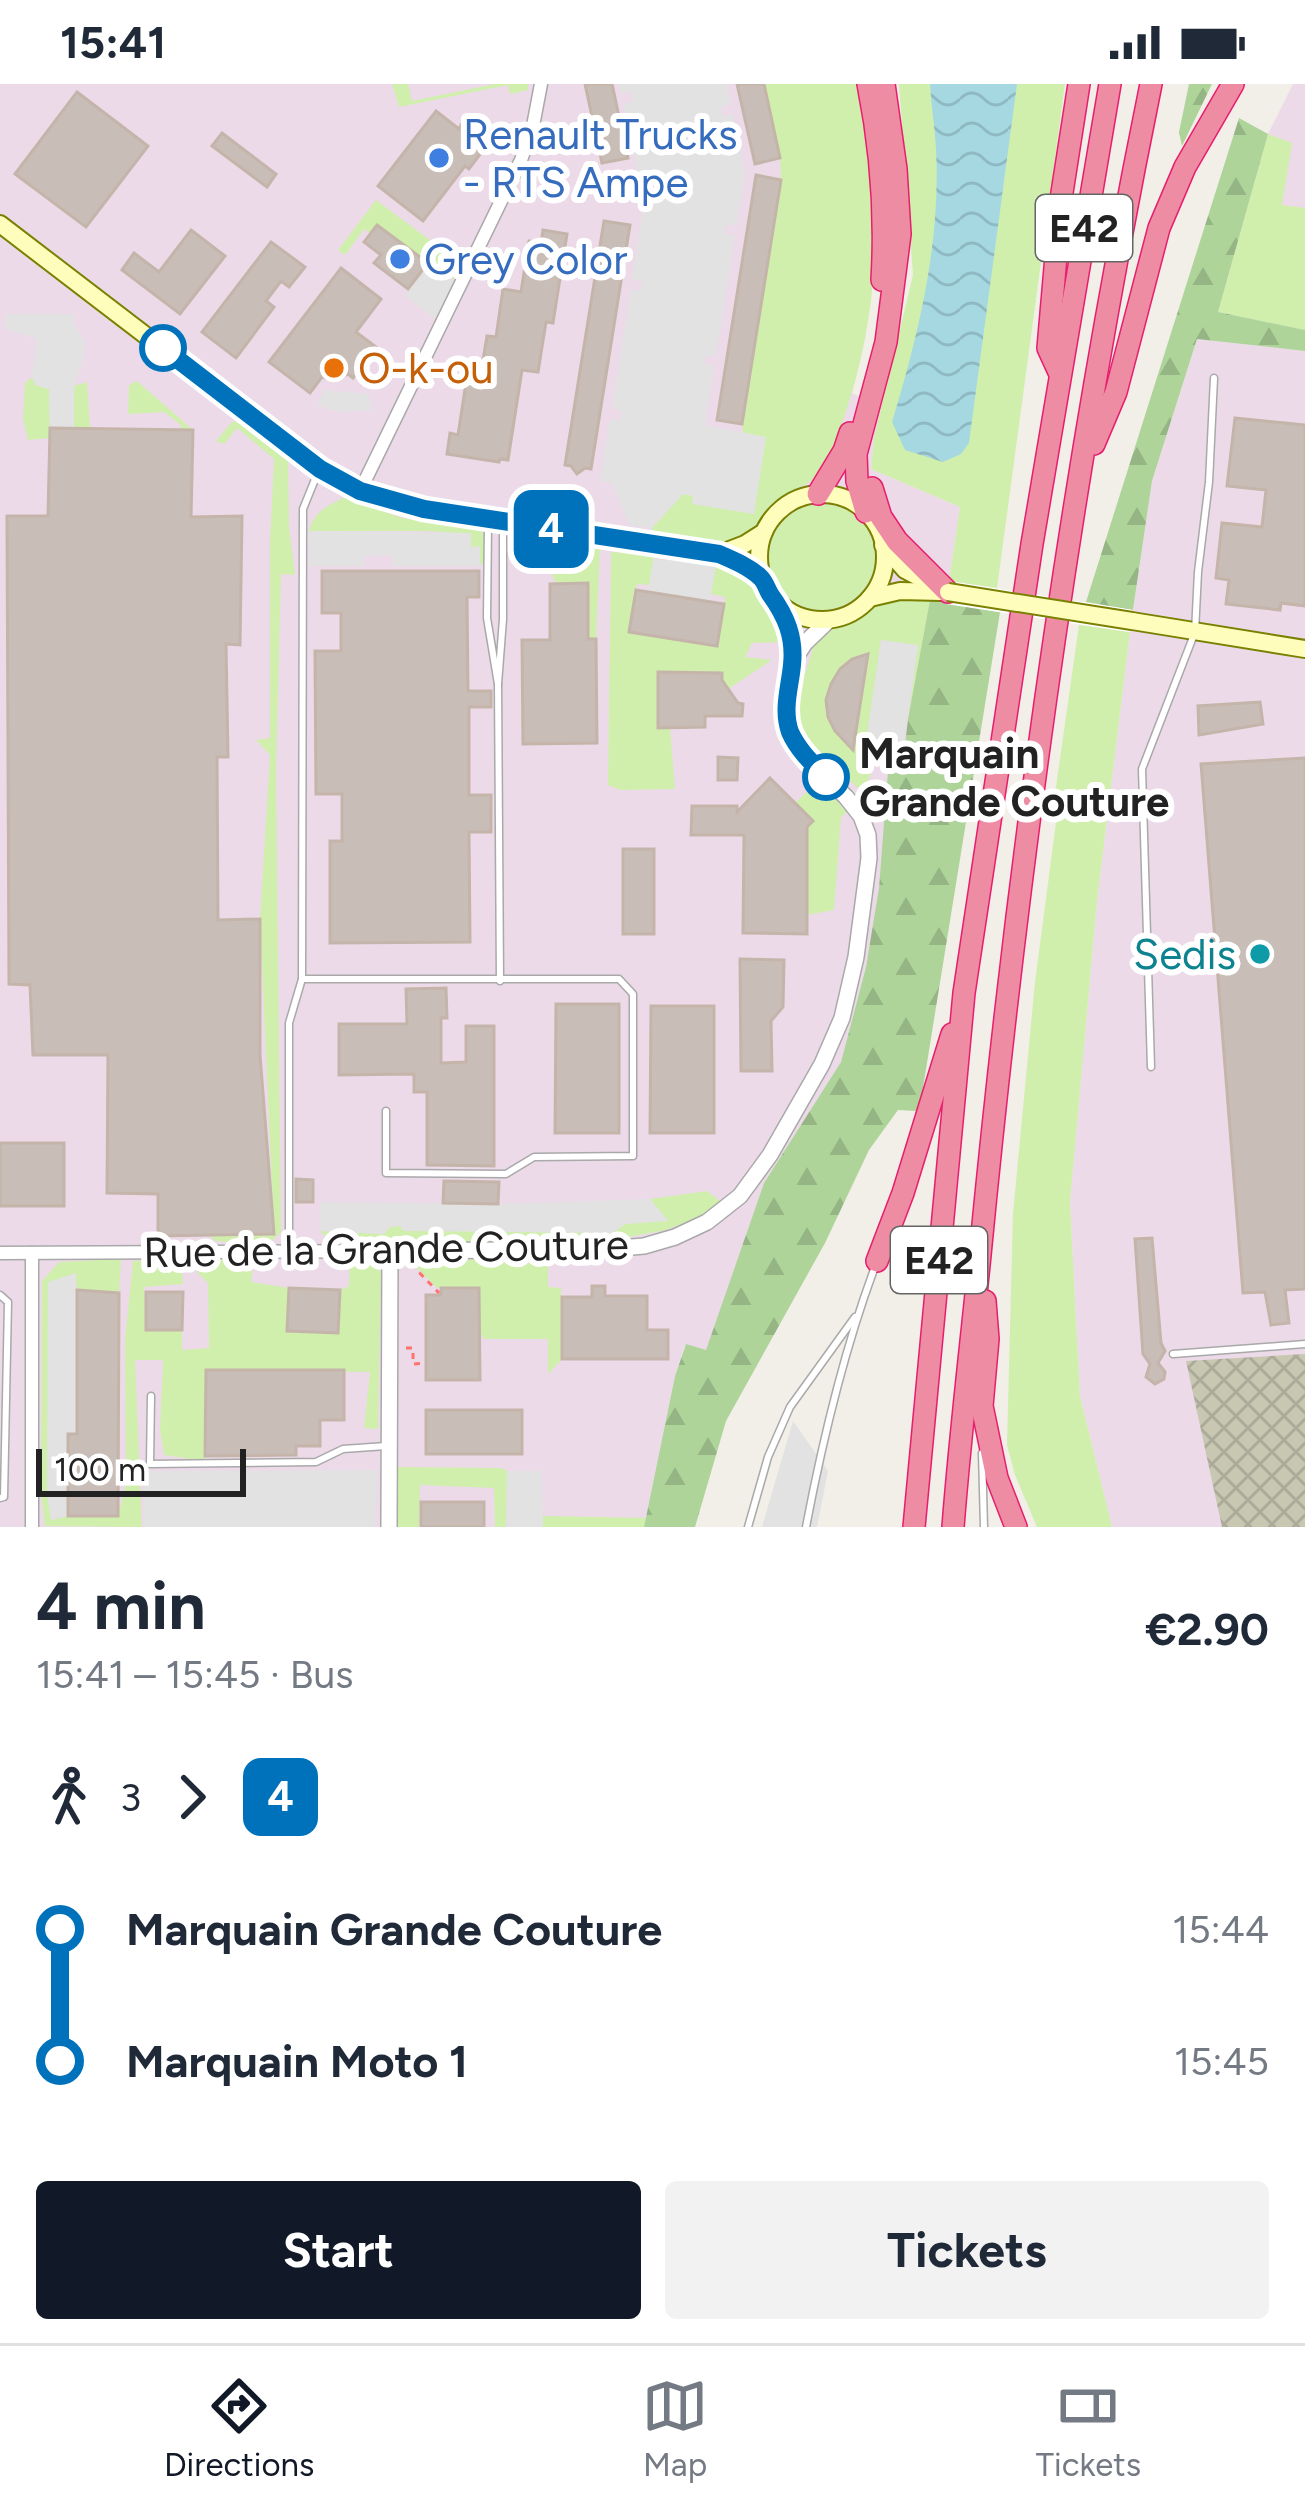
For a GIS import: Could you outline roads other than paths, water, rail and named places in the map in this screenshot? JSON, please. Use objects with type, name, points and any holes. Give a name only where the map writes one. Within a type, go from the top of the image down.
[{"type":"highway","points":[[818,494],[844,451],[860,402],[881,295],[884,190],[868,84]]},
{"type":"highway","points":[[866,512],[857,481],[856,454],[886,342],[900,233],[884,84]]},
{"type":"highway","points":[[1059,373],[1048,348],[1061,200],[1079,84]]},
{"type":"highway","name":"E42","points":[[914,1527],[964,993],[1059,373],[1110,84]]},
{"type":"highway","name":"E42","points":[[953,1527],[1023,854],[1078,484],[1150,84]]},
{"type":"highway","points":[[1078,484],[1116,392],[1159,228],[1185,167],[1233,84]]},
{"type":"highway","points":[[866,420],[866,459],[881,517],[948,592]]},
{"type":"highway","points":[[877,1261],[964,993]]},
{"type":"highway","points":[[980,1253],[988,1339],[982,1406],[998,1478],[1016,1527]]},
{"type":"main road","points":[[0,224],[320,469],[360,491],[424,509],[719,554],[762,579]]},
{"type":"main road","points":[[870,598],[884,564],[877,527],[866,512],[852,502],[818,494],[785,506],[773,518],[759,548],[762,579],[781,606],[812,620],[844,616],[870,598],[900,591],[948,592],[1305,649]]},
{"type":"main road","points":[[719,554],[764,532]]},
{"type":"main road","points":[[883,545],[905,570],[948,592]]},
{"type":"street","points":[[360,491],[520,160],[541,84]]},
{"type":"street","name":"Rue de la Grande Couture","points":[[0,1252],[608,1249],[675,1237],[707,1222],[740,1196],[770,1155],[822,1064],[842,1018],[856,957],[869,858],[861,816],[805,757],[789,730],[786,701],[793,661],[781,606]]},
{"type":"street","points":[[793,661],[829,620]]},
{"type":"street","points":[[389,1527],[390,1251]]},
{"type":"street","points":[[32,1253],[32,1527]]},
{"type":"lane","points":[[1151,1067],[1142,769],[1195,632],[1214,379]]},
{"type":"lane","points":[[289,1251],[289,1022],[302,979],[303,509],[320,469]]},
{"type":"lane","points":[[496,520],[503,619],[498,684],[500,981]]},
{"type":"lane","points":[[496,520],[487,618],[498,684]]},
{"type":"lane","points":[[302,979],[619,979],[633,994],[632,1156],[534,1157],[506,1174],[386,1172],[386,1112]]},
{"type":"lane","points":[[806,1527],[857,1314],[877,1261]]},
{"type":"lane","points":[[0,1295],[8,1302],[4,1497],[0,1498]]},
{"type":"lane","points":[[748,1527],[768,1457],[790,1407],[857,1314]]},
{"type":"lane","points":[[1173,1354],[1305,1344]]},
{"type":"lane","points":[[151,1396],[150,1464],[316,1462],[343,1448],[389,1446]]},
{"type":"lane","points":[[982,1406],[983,1527]]},
{"type":"water","points":[[930,84],[1017,84],[969,443],[961,454],[943,462],[905,450],[892,422],[919,321],[935,218]]},
{"type":"place","name":"Renault Trucks - RTS Ampe","points":[[439,158]]},
{"type":"place","name":"Grey Color","points":[[400,259]]},
{"type":"place","name":"O-k-ou","points":[[334,368]]},
{"type":"place","name":"Marquain Grande Couture","points":[[826,777]]},
{"type":"place","name":"Sedis","points":[[1260,954]]}]
